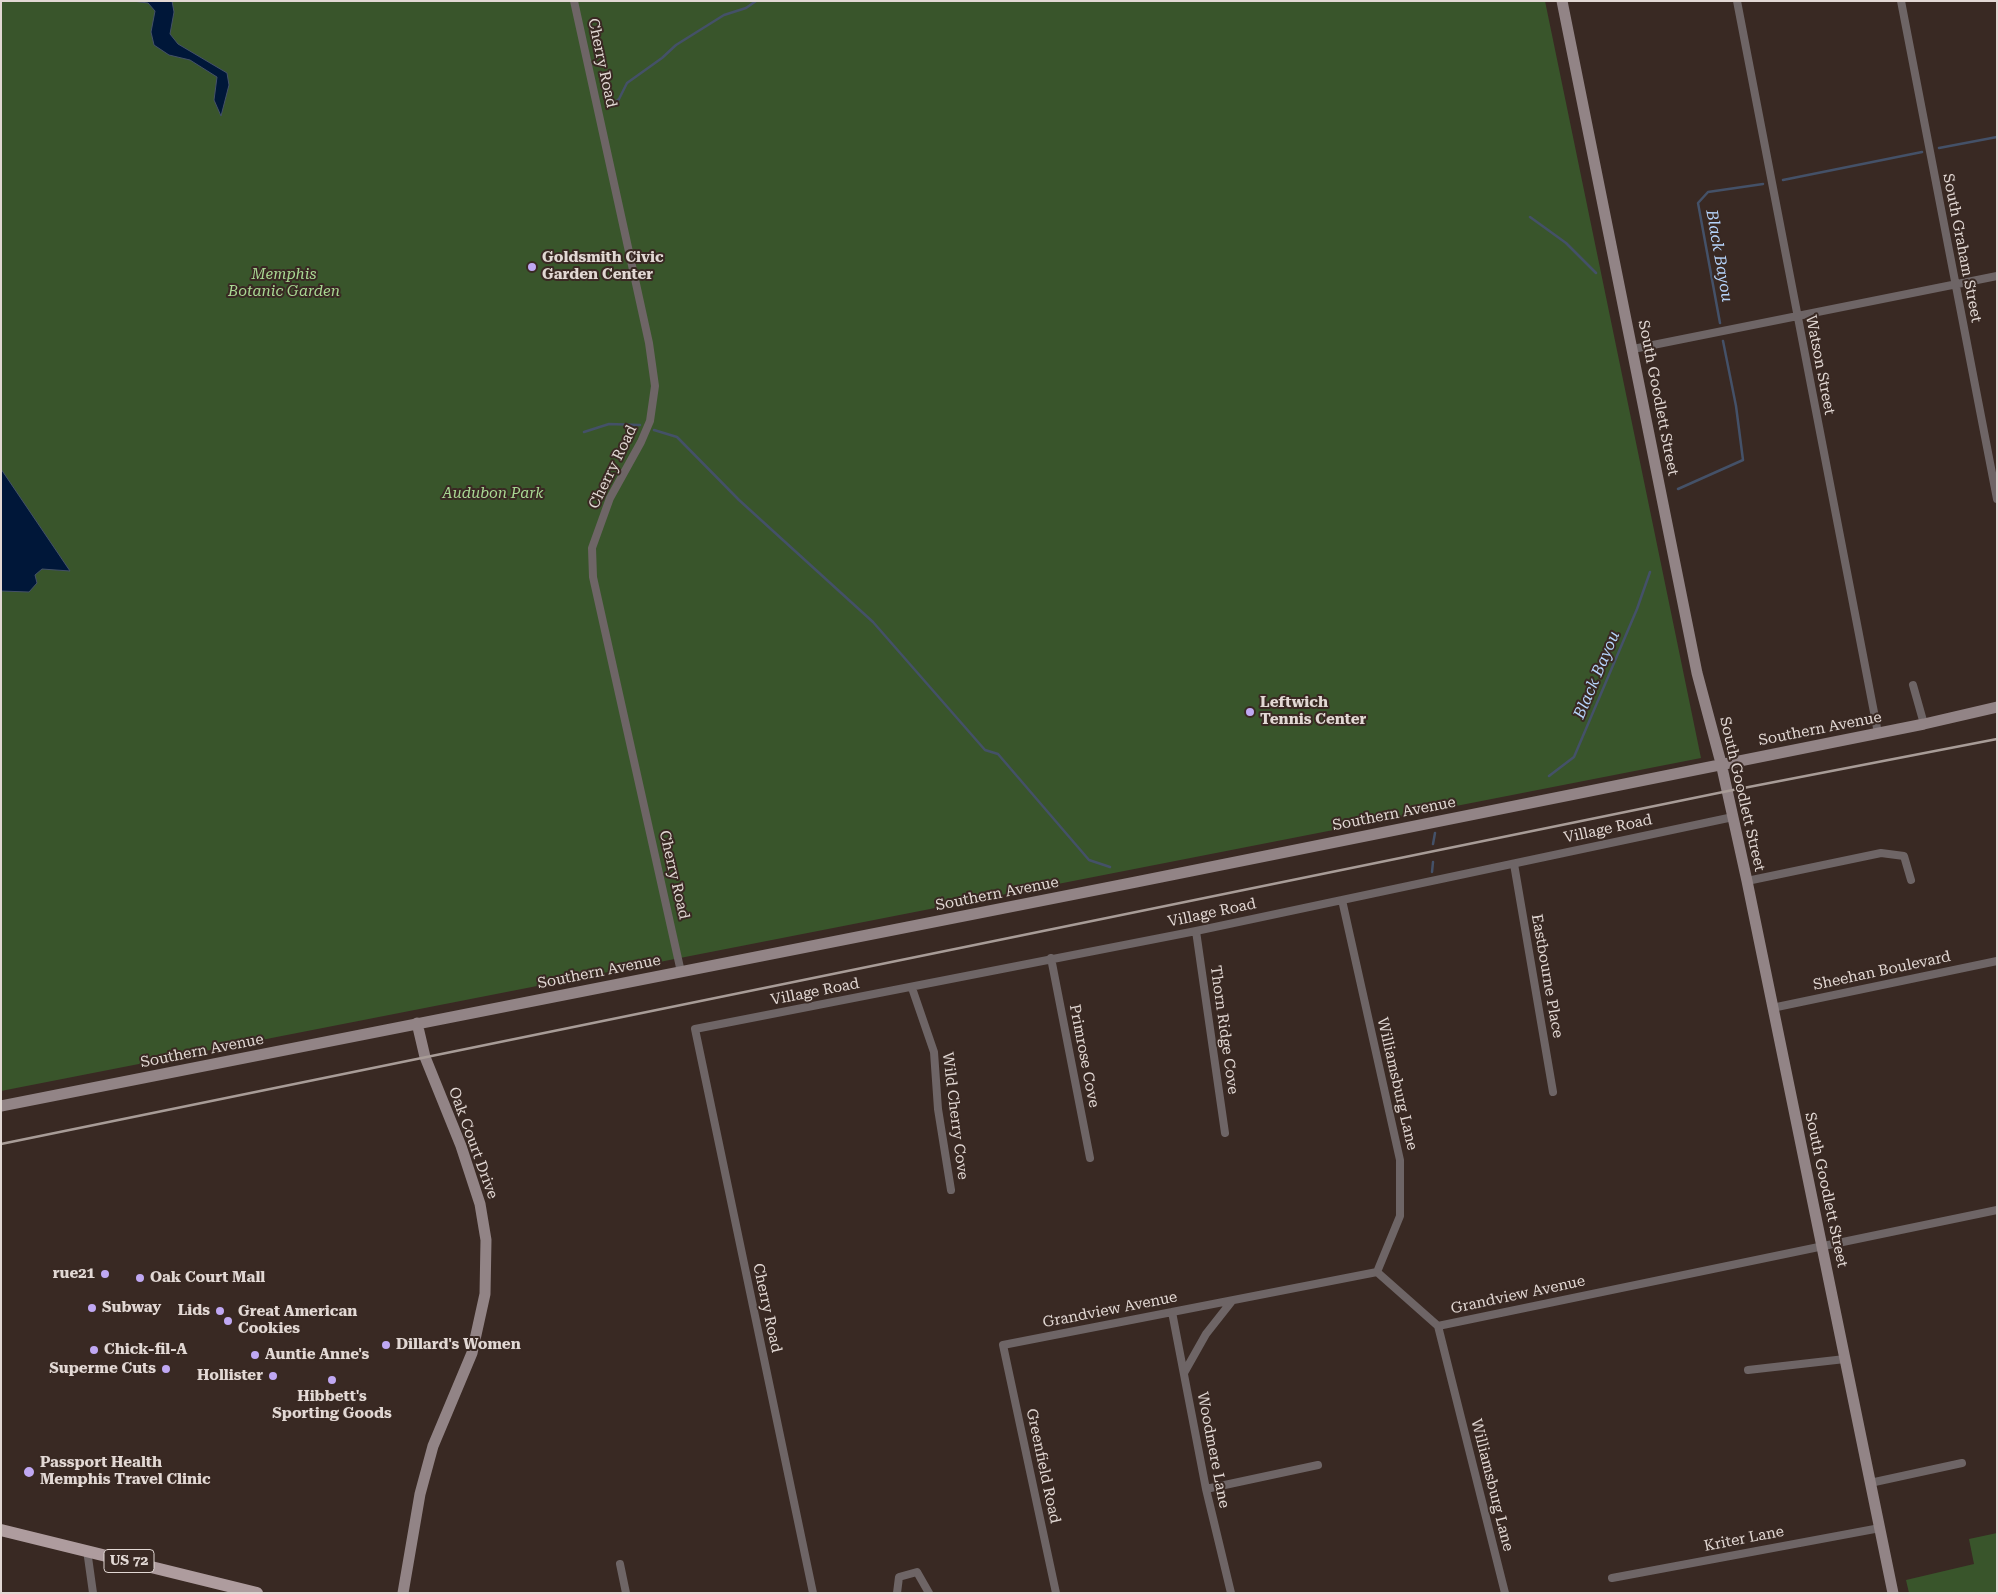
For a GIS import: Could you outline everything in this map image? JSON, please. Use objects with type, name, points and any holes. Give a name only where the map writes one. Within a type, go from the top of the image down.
[{"type":"main road","name":"US 72","points":[[1,1530],[256,1593]]},
{"type":"street","name":"Cherry Road","points":[[574,1],[649,343],[655,386],[650,421],[641,442],[610,498],[592,548],[593,577],[681,972]]},
{"type":"street","name":"South Goodlett Street","points":[[1562,1],[1697,673],[1722,763],[1893,1593]]},
{"type":"street","name":"Watson Street","points":[[1737,1],[1878,733]]},
{"type":"street","name":"South Graham Street","points":[[1901,1],[1997,499]]},
{"type":"street","points":[[1633,349],[1997,276]]},
{"type":"street","points":[[1913,685],[1924,724]]},
{"type":"street","name":"Southern Avenue","points":[[1,1106],[1924,724],[1997,707]]},
{"type":"street","name":"Village Road","points":[[695,1029],[1196,931],[1733,817]]},
{"type":"street","points":[[1747,882],[1881,853],[1904,856],[1911,880]]},
{"type":"street","name":"Eastbourne Place","points":[[1514,864],[1554,1092]]},
{"type":"street","name":"Williamsburg Lane","points":[[1342,900],[1400,1160],[1400,1216],[1377,1272]]},
{"type":"street","name":"Thorn Ridge Cove","points":[[1196,931],[1225,1134]]},
{"type":"street","name":"Primrose Cove","points":[[1051,958],[1090,1158]]},
{"type":"street","name":"Sheehan Boulevard","points":[[1772,1008],[1997,961]]},
{"type":"street","name":"Wild Cherry Cove","points":[[912,988],[934,1052],[938,1109],[951,1190]]},
{"type":"street","name":"Oak Court Drive","points":[[403,1593],[420,1494],[437,1435],[472,1353],[486,1294],[486,1240],[480,1204],[461,1146],[425,1057],[417,1023]]},
{"type":"street","name":"Cherry Road","points":[[695,1029],[812,1593]]},
{"type":"street","name":"Grandview Avenue","points":[[1003,1345],[1377,1272],[1438,1326],[1997,1210]]},
{"type":"street","points":[[1184,1373],[1206,1334],[1232,1300]]},
{"type":"street","name":"Woodmere Lane","points":[[1172,1312],[1206,1489],[1231,1593]]},
{"type":"street","name":"Williamsburg Lane","points":[[1438,1326],[1505,1593]]},
{"type":"street","name":"Greenfield Road","points":[[1003,1345],[1056,1593]]},
{"type":"street","points":[[1748,1370],[1845,1359]]},
{"type":"street","points":[[1870,1483],[1962,1463]]},
{"type":"street","points":[[1206,1489],[1318,1465]]},
{"type":"street","name":"Kriter Lane","points":[[1612,1578],[1880,1528]]},
{"type":"street","points":[[87,1550],[93,1593]]},
{"type":"street","points":[[620,1564],[626,1593]]},
{"type":"street","points":[[897,1593],[899,1577],[916,1572],[929,1593]]},
{"type":"green space","name":"Audubon Park","points":[[1,1],[1545,1],[1701,758],[1,1091]]},
{"type":"green space","points":[[1997,1533],[1997,1593],[1909,1593],[1906,1580],[1974,1564],[1969,1539]]},
{"type":"water","points":[[132,1],[172,1],[174,12],[170,34],[178,44],[227,73],[229,85],[221,116],[214,100],[217,77],[190,60],[169,55],[154,45],[151,32],[155,11],[148,3]]},
{"type":"water","points":[[1,469],[70,571],[42,569],[35,575],[37,583],[29,592],[1,591]]},
{"type":"waterway","points":[[611,106],[619,99],[627,83],[662,58],[676,45],[724,15],[746,8],[756,1]]},
{"type":"waterway","name":"Black Bayou","points":[[1939,148],[1997,137]]},
{"type":"waterway","name":"Black Bayou","points":[[1783,180],[1922,152]]},
{"type":"waterway","name":"Black Bayou","points":[[1720,323],[1698,203],[1708,192],[1763,184]]},
{"type":"waterway","points":[[1530,217],[1566,243],[1596,273]]},
{"type":"waterway","name":"Black Bayou","points":[[1678,489],[1743,460],[1736,406],[1723,341]]},
{"type":"waterway","points":[[584,432],[609,424],[640,425]]},
{"type":"waterway","points":[[654,430],[677,437],[739,500],[873,622],[985,750],[998,754],[1089,860],[1110,867]]},
{"type":"waterway","name":"Black Bayou","points":[[1549,776],[1574,757],[1637,609],[1650,572]]},
{"type":"waterway","name":"Black Bayou","points":[[1433,844],[1435,833]]},
{"type":"waterway","name":"Black Bayou","points":[[1432,872],[1433,862]]},
{"type":"railway","points":[[1,1144],[1728,791],[1997,739]]},
{"type":"place","name":"Goldsmith Civic Garden Center","points":[[532,267]]},
{"type":"place","name":"Leftwich Tennis Center","points":[[1250,712]]},
{"type":"place","name":"rue21","points":[[105,1274]]},
{"type":"place","name":"Oak Court Mall","points":[[140,1278]]},
{"type":"place","name":"Subway","points":[[92,1308]]},
{"type":"place","name":"Lids","points":[[220,1311]]},
{"type":"place","name":"Great American Cookies","points":[[228,1321]]},
{"type":"place","name":"Dillard's Women","points":[[386,1345]]},
{"type":"place","name":"Chick-fil-A","points":[[94,1350]]},
{"type":"place","name":"Auntie Anne's","points":[[255,1355]]},
{"type":"place","name":"Superme Cuts","points":[[166,1369]]},
{"type":"place","name":"Hollister","points":[[273,1376]]},
{"type":"place","name":"Hibbett's Sporting Goods","points":[[332,1380]]},
{"type":"place","name":"Passport Health Memphis Travel Clinic","points":[[29,1472]]},
{"type":"park label","name":"Memphis Botanic Garden","points":[[284,284]]}]
